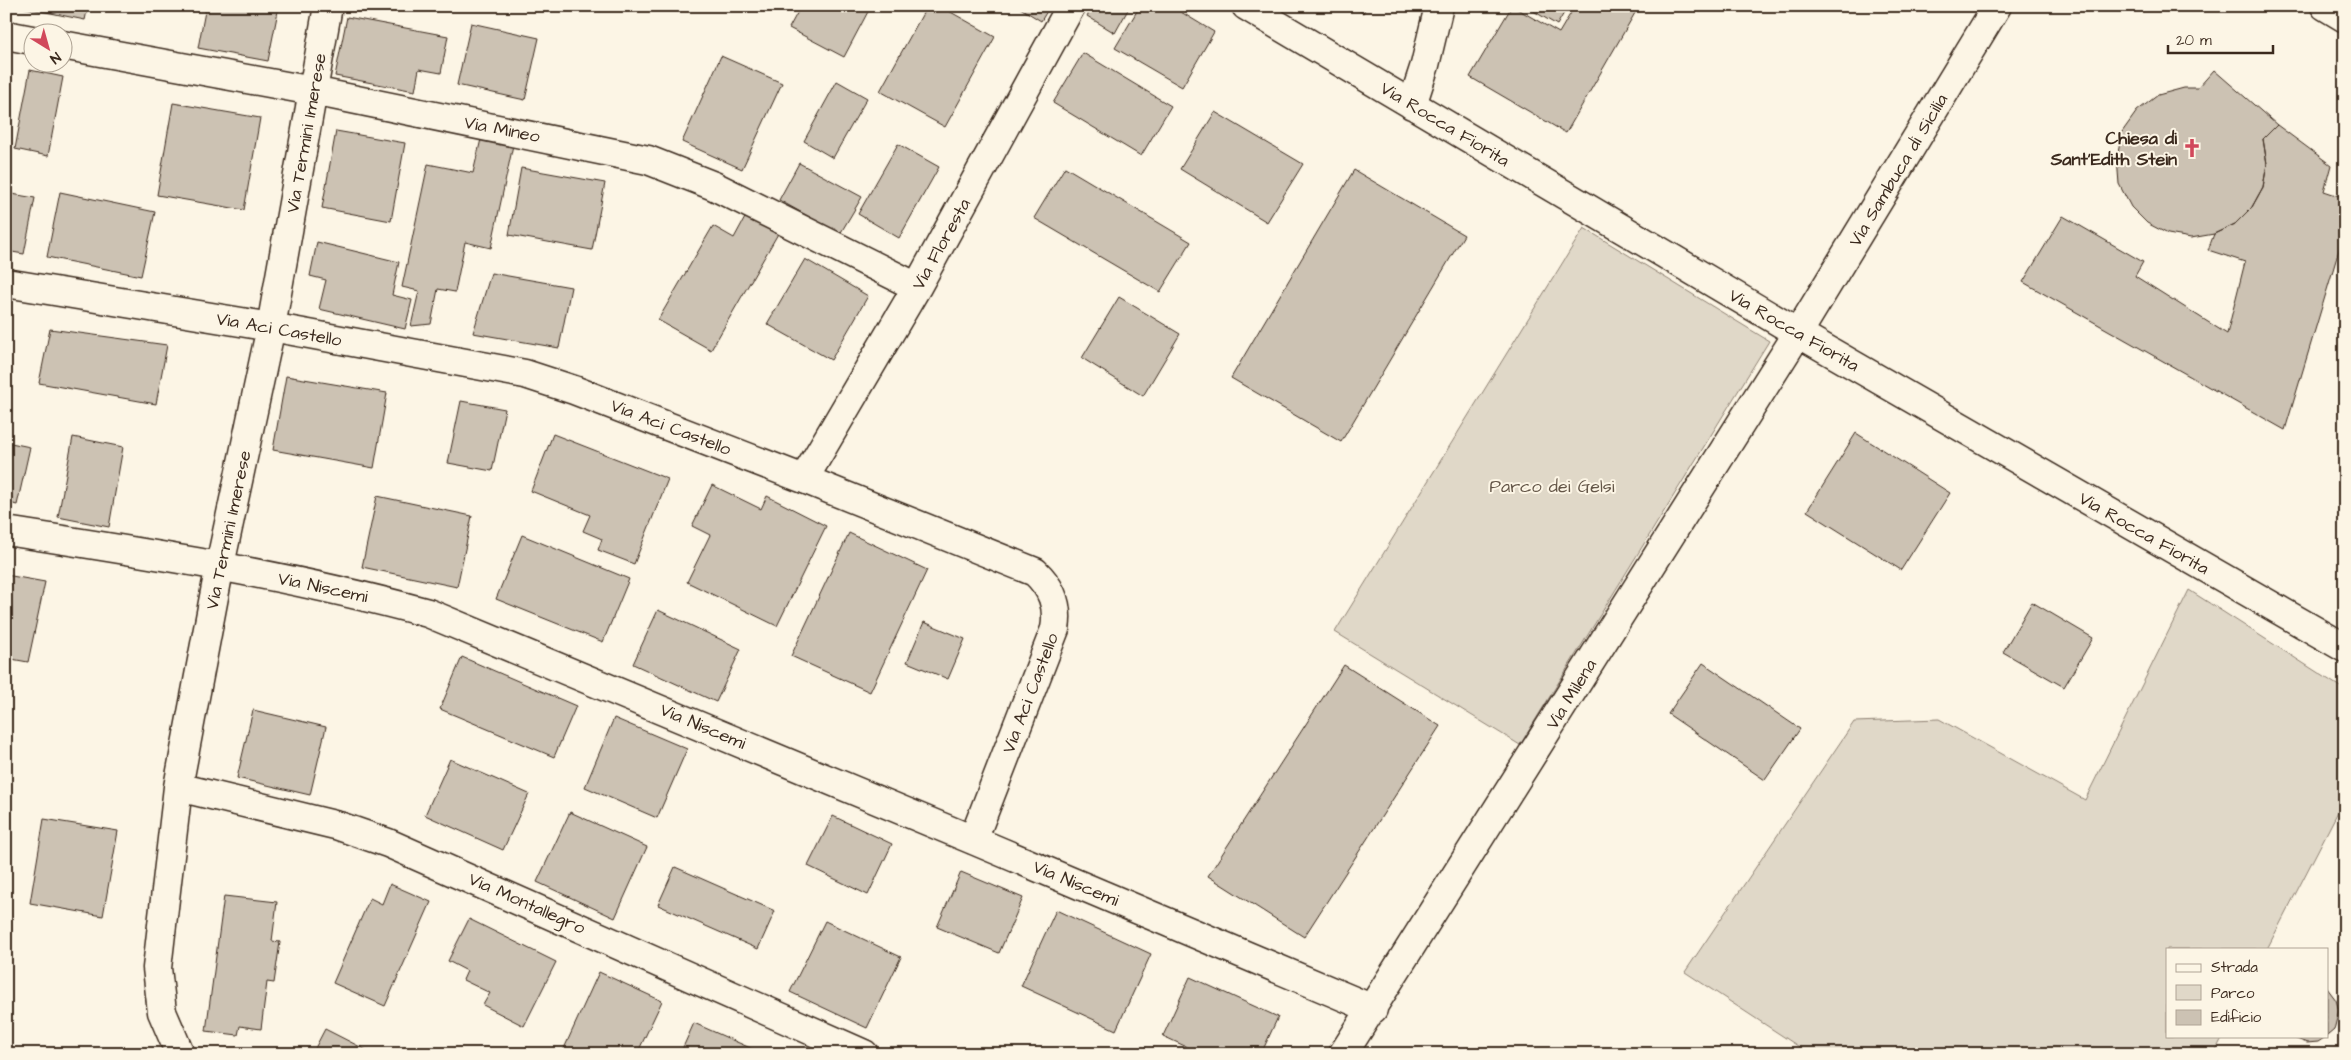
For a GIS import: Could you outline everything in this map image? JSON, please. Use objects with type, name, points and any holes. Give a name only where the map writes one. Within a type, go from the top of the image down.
[{"type":"street","name":"Via Termini Imerese","points":[[180,1054],[162,1012],[157,968],[178,787],[220,565],[271,327],[328,6]]},
{"type":"street","name":"Via Floresta","points":[[804,479],[917,287],[1071,6]]},
{"type":"street","name":"Via Rocca Fiorita","points":[[1246,6],[1798,333],[2345,648]]},
{"type":"street","points":[[1412,105],[1425,65],[1440,6]]},
{"type":"street","name":"Via Sambuca di Sicilia","points":[[1798,333],[1997,6]]},
{"type":"street","points":[[2325,6],[2345,18]]},
{"type":"street","points":[[6,35],[22,38]]},
{"type":"street","name":"Via Mineo","points":[[72,48],[313,91],[614,151],[668,166],[714,186],[917,287]]},
{"type":"street","name":"Via Aci Castello","points":[[6,283],[271,327],[525,374],[574,390],[804,479],[1026,568],[1045,582],[1052,592],[1056,605],[1055,629],[974,840]]},
{"type":"street","name":"Via Milena","points":[[1343,1054],[1798,333]]},
{"type":"street","name":"Via Niscemi","points":[[6,531],[220,565],[378,600],[445,619],[1373,1009]]},
{"type":"street","name":"Via Montallegro","points":[[178,787],[339,826],[388,842],[864,1054]]},
{"type":"green space","name":"Parco dei Gelsi","points":[[1584,228],[1769,341],[1520,745],[1335,632]]},
{"type":"green space","points":[[2189,590],[2345,690],[2345,798],[2268,948],[2166,948],[2166,1038],[2222,1038],[2214,1054],[1810,1054],[1685,972],[1854,722],[1939,719],[2085,800]]},
{"type":"building","points":[[16,6],[88,6],[85,20]]},
{"type":"building","points":[[206,6],[279,6],[268,61],[198,48]]},
{"type":"building","points":[[801,6],[871,6],[844,57],[789,28]]},
{"type":"building","points":[[927,6],[940,6],[995,37],[945,127],[880,91]]},
{"type":"building","points":[[1017,6],[1050,6],[1041,21]]},
{"type":"building","points":[[1093,6],[1130,6],[1115,33],[1087,16]]},
{"type":"building","points":[[1140,6],[1171,6],[1214,32],[1182,87],[1115,48]]},
{"type":"building","points":[[1351,6],[1367,6],[1363,13]]},
{"type":"building","points":[[1512,6],[1559,33],[1575,6],[1639,6],[1566,133],[1470,77]]},
{"type":"building","points":[[1525,6],[1568,6],[1557,25]]},
{"type":"building","points":[[347,17],[448,36],[441,73],[419,69],[415,91],[335,76]]},
{"type":"building","points":[[471,23],[539,38],[525,100],[457,85]]},
{"type":"building","points":[[1083,53],[1171,106],[1141,156],[1053,103]]},
{"type":"building","points":[[721,56],[782,83],[742,169],[682,142]]},
{"type":"building","name":"Chiesa di Sant'Edith Stein","points":[[2214,70],[2277,125],[2263,139],[2267,164],[2263,187],[2252,207],[2235,224],[2214,234],[2191,238],[2168,234],[2147,223],[2131,207],[2119,184],[2117,158],[2122,132],[2137,111],[2158,95],[2184,88],[2198,88]]},
{"type":"building","points":[[30,72],[63,77],[48,156],[15,149]]},
{"type":"building","points":[[837,81],[867,98],[833,158],[804,141]]},
{"type":"building","points":[[173,103],[260,118],[244,210],[157,195]]},
{"type":"building","points":[[1215,112],[1303,164],[1267,222],[1180,169]]},
{"type":"building","points":[[2277,125],[2331,165],[2324,191],[2345,198],[2345,230],[2285,430],[2023,282],[2063,216],[2143,262],[2135,276],[2227,334],[2245,262],[2208,250],[2214,234],[2235,224],[2252,207],[2263,187],[2267,164],[2263,139]]},
{"type":"building","points":[[336,131],[405,143],[391,221],[322,208]]},
{"type":"building","points":[[481,139],[513,145],[491,248],[465,242],[455,292],[438,289],[431,324],[411,326],[419,291],[402,287],[428,164],[473,173]]},
{"type":"building","points":[[898,144],[939,167],[899,238],[858,214]]},
{"type":"building","points":[[799,163],[862,197],[840,234],[779,200]]},
{"type":"building","points":[[1065,167],[1191,242],[1160,292],[1034,218]]},
{"type":"building","points":[[521,168],[605,183],[592,250],[509,235]]},
{"type":"building","points":[[1354,170],[1464,235],[1341,442],[1231,378]]},
{"type":"building","points":[[60,192],[155,212],[141,276],[47,257]]},
{"type":"building","points":[[6,193],[35,198],[24,254],[6,251]]},
{"type":"building","points":[[747,214],[779,232],[711,350],[658,320],[713,226],[734,238]]},
{"type":"building","points":[[317,242],[399,262],[392,295],[412,300],[405,329],[319,309],[326,280],[310,276]]},
{"type":"building","points":[[805,259],[868,296],[831,360],[767,324]]},
{"type":"building","points":[[491,273],[571,287],[559,348],[473,333]]},
{"type":"building","points":[[1119,297],[1180,334],[1143,396],[1082,358]]},
{"type":"building","points":[[50,329],[167,345],[156,404],[39,383]]},
{"type":"building","points":[[286,376],[387,393],[374,468],[273,450]]},
{"type":"building","points":[[461,401],[505,409],[492,471],[448,463]]},
{"type":"building","points":[[1856,433],[1950,493],[1901,570],[1807,511]]},
{"type":"building","points":[[553,434],[668,479],[634,564],[598,550],[602,539],[583,531],[590,515],[531,491]]},
{"type":"building","points":[[73,437],[123,447],[109,527],[58,517]]},
{"type":"building","points":[[6,442],[30,447],[17,505],[6,502]]},
{"type":"building","points":[[712,485],[761,509],[767,496],[826,526],[777,626],[687,582],[710,535],[692,526]]},
{"type":"building","points":[[377,496],[472,516],[457,587],[362,567]]},
{"type":"building","points":[[849,533],[927,570],[870,692],[791,656]]},
{"type":"building","points":[[522,535],[629,579],[603,642],[496,599]]},
{"type":"building","points":[[6,575],[45,582],[28,662],[6,658]]},
{"type":"building","points":[[2032,602],[2093,638],[2064,687],[2003,652]]},
{"type":"building","points":[[658,610],[741,649],[716,702],[633,664]]},
{"type":"building","points":[[924,622],[965,639],[948,679],[907,662]]},
{"type":"building","points":[[462,657],[576,706],[554,757],[440,709]]},
{"type":"building","points":[[1703,663],[1800,729],[1765,780],[1668,714]]},
{"type":"building","points":[[1344,665],[1440,726],[1304,937],[1208,876]]},
{"type":"building","points":[[253,710],[326,727],[310,795],[237,778]]},
{"type":"building","points":[[614,718],[687,749],[657,818],[585,787]]},
{"type":"building","points":[[450,759],[529,794],[503,850],[425,815]]},
{"type":"building","points":[[570,812],[647,847],[615,918],[537,882]]},
{"type":"building","points":[[833,816],[892,844],[868,895],[808,866]]},
{"type":"building","points":[[44,819],[118,831],[103,916],[30,903]]},
{"type":"building","points":[[675,867],[775,911],[758,949],[658,905]]},
{"type":"building","points":[[961,872],[1023,898],[999,953],[937,927]]},
{"type":"building","points":[[390,884],[431,902],[385,1006],[333,983],[370,898],[382,904]]},
{"type":"building","points":[[224,896],[277,902],[272,941],[280,942],[274,983],[267,982],[261,1029],[240,1026],[238,1035],[206,1031]]},
{"type":"building","points":[[1056,910],[1151,954],[1116,1030],[1021,986]]},
{"type":"building","points":[[469,919],[556,962],[524,1026],[483,1005],[490,993],[463,980],[467,971],[448,961]]},
{"type":"building","points":[[825,921],[901,957],[867,1028],[790,992]]},
{"type":"building","points":[[599,972],[662,1001],[637,1054],[562,1053]]},
{"type":"building","points":[[1190,977],[1278,1017],[1261,1054],[1202,1054],[1163,1036]]},
{"type":"building","points":[[2328,989],[2336,1000],[2339,1010],[2334,1030],[2328,1035]]},
{"type":"building","points":[[694,1023],[757,1051],[755,1054],[680,1054]]},
{"type":"building","points":[[325,1029],[374,1054],[312,1054]]},
{"type":"building","points":[[2294,1038],[2324,1038],[2318,1042],[2307,1043]]},
{"type":"place","name":"Chiesa di Sant'Edith Stein","points":[[2192,148]]}]
